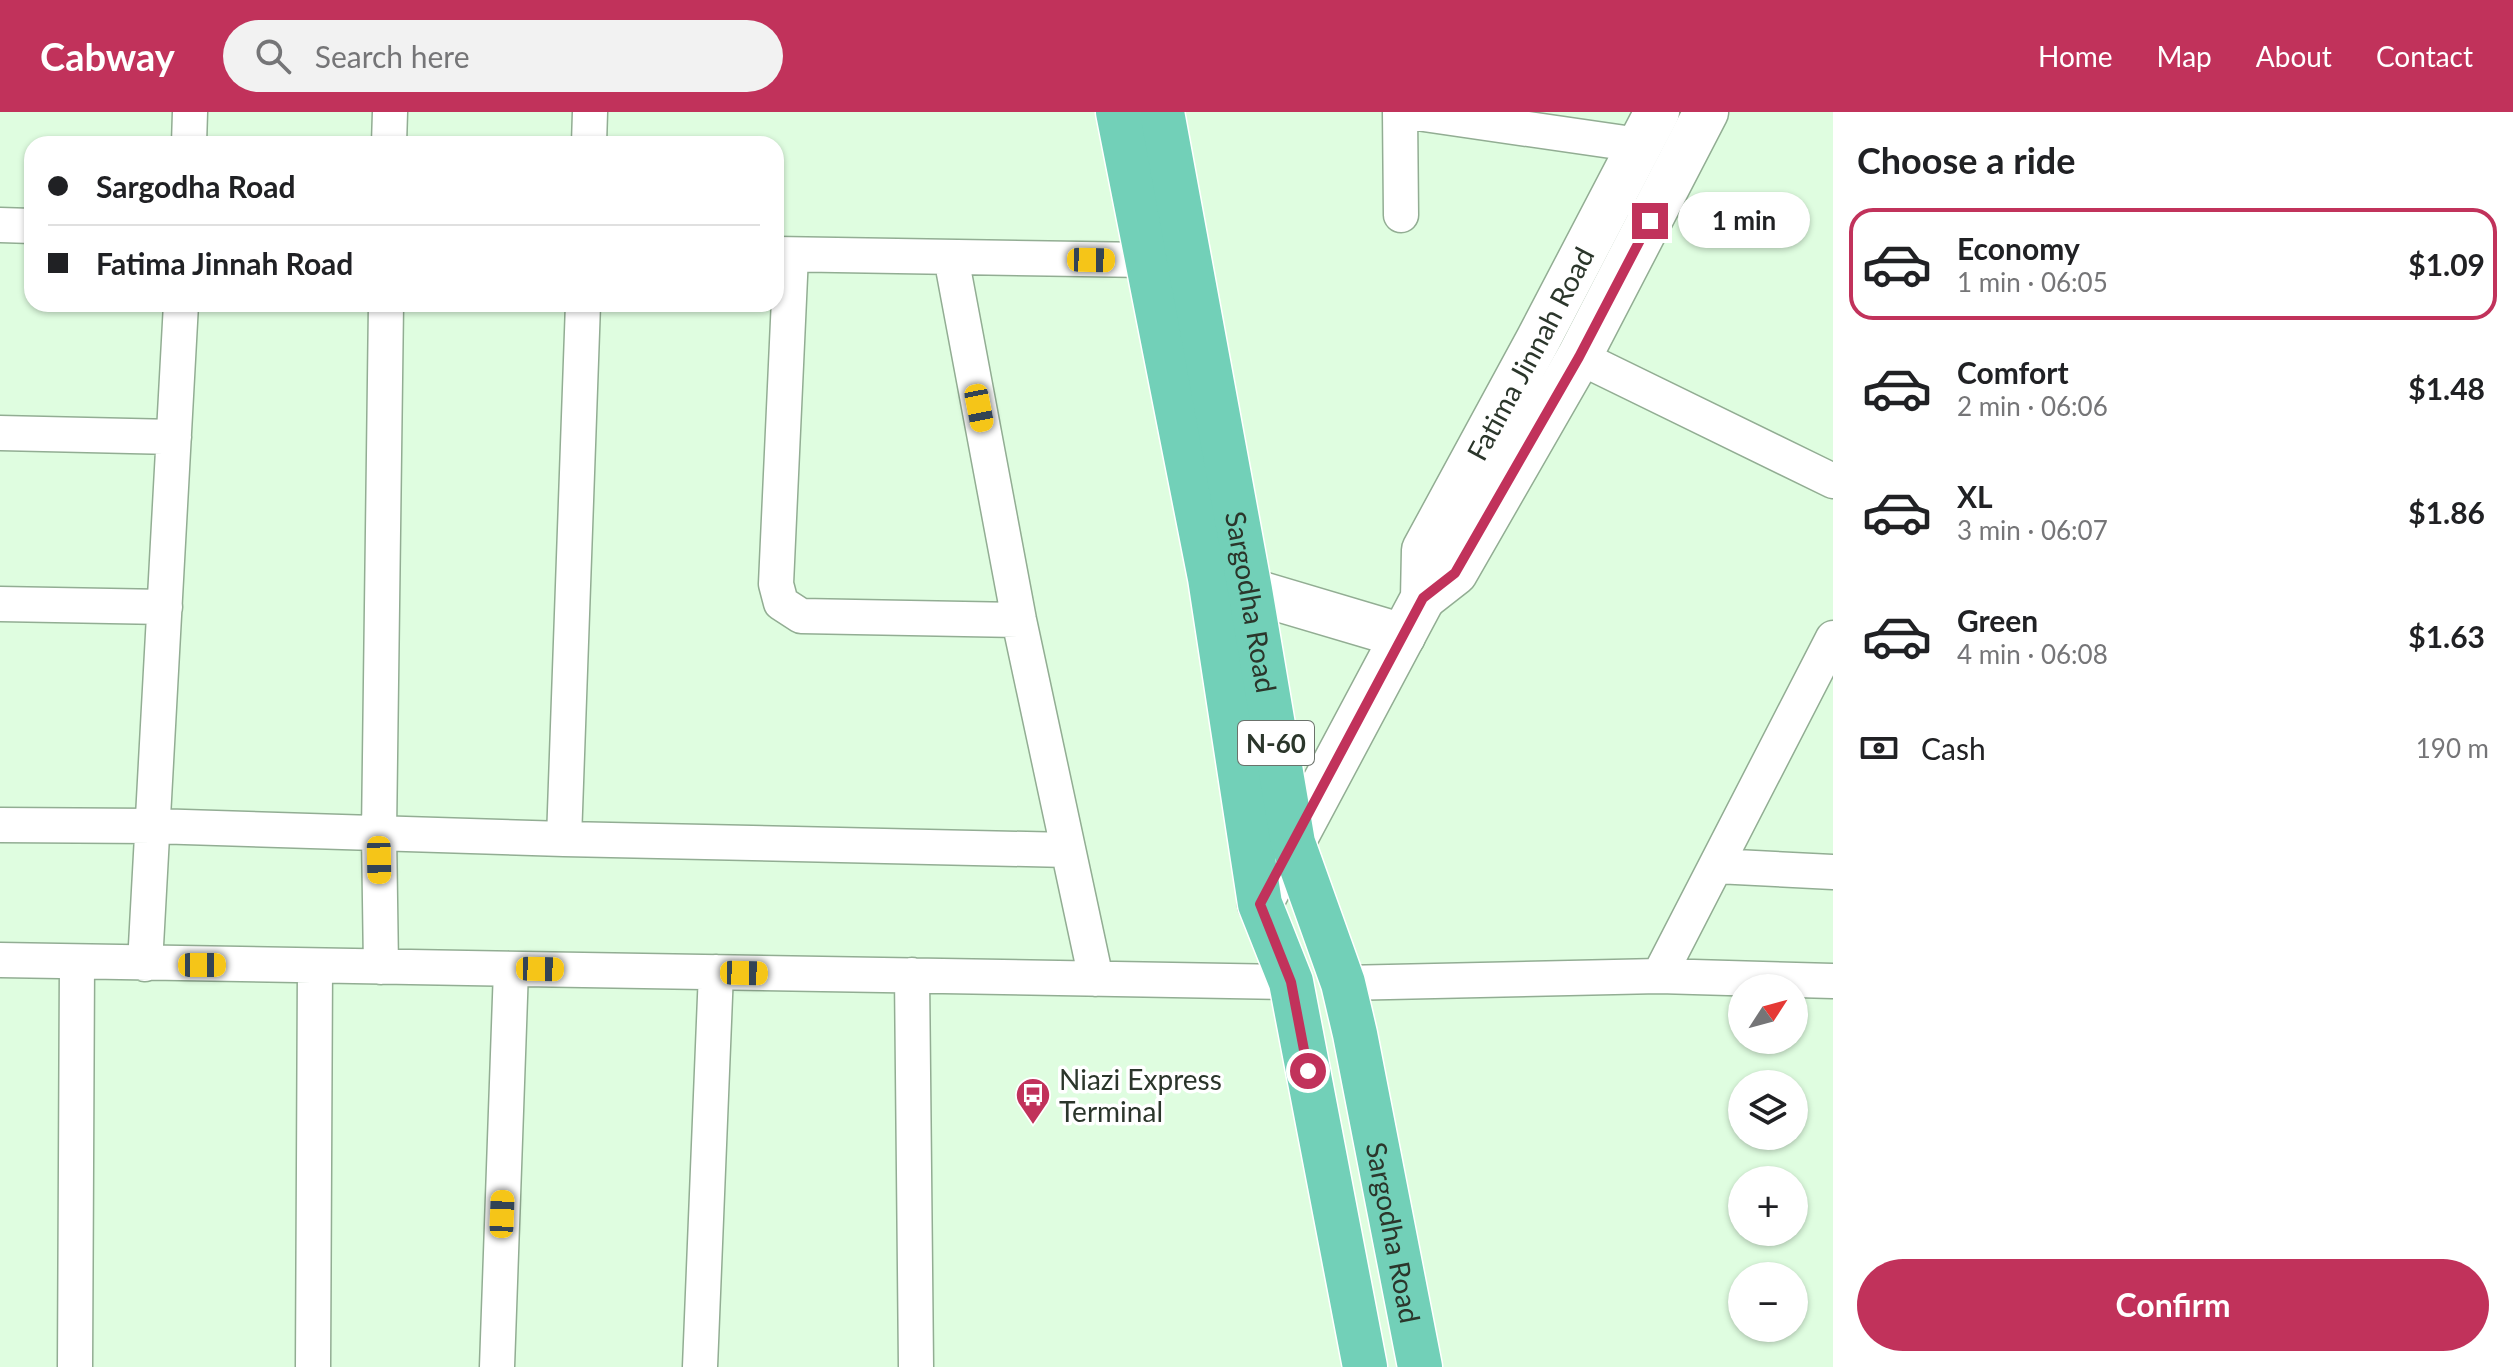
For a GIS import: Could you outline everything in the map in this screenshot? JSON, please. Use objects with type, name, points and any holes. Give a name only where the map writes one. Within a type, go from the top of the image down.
[{"type":"highway","name":"Sargodha Road","points":[[1118,112],[1147,260],[1293,843],[1343,983],[1420,1367]]},
{"type":"highway","name":"Sargodha Road","points":[[1162,112],[1230,584],[1260,904],[1291,982],[1365,1367]]},
{"type":"main road","name":"Fatima Jinnah Road","points":[[1260,904],[1413,617],[1455,573],[1579,357],[1706,112]]},
{"type":"main road","name":"Fatima Jinnah Road","points":[[1413,617],[1424,550],[1648,128]]},
{"type":"main road","points":[[1230,584],[1413,617]]},
{"type":"street","points":[[189,136],[190,112]]},
{"type":"street","points":[[389,136],[390,112]]},
{"type":"street","points":[[589,136],[590,112]]},
{"type":"street","points":[[1400,112],[1401,215]]},
{"type":"street","points":[[1410,112],[1648,128]]},
{"type":"street","points":[[0,225],[24,226]]},
{"type":"street","points":[[784,254],[1147,260]]},
{"type":"street","points":[[951,257],[1019,620],[1096,979]]},
{"type":"street","points":[[145,964],[181,312]]},
{"type":"street","points":[[381,967],[379,833],[386,312]]},
{"type":"street","points":[[564,839],[583,312]]},
{"type":"street","points":[[783,312],[776,584],[781,603],[801,616],[1019,620]]},
{"type":"street","points":[[1579,357],[1833,481]]},
{"type":"street","points":[[0,433],[174,437]]},
{"type":"street","points":[[0,604],[165,607]]},
{"type":"street","points":[[1659,976],[1833,638]]},
{"type":"street","points":[[0,825],[153,826],[1068,850]]},
{"type":"street","points":[[1716,866],[1833,872]]},
{"type":"street","points":[[0,960],[1291,982]]},
{"type":"street","points":[[75,1367],[77,962]]},
{"type":"street","points":[[313,1367],[315,966]]},
{"type":"street","points":[[497,1367],[511,969]]},
{"type":"street","points":[[700,1367],[716,972]]},
{"type":"street","points":[[912,975],[916,1367]]},
{"type":"street","points":[[1343,983],[1659,976],[1833,981]]},
{"type":"place","name":"Niazi Express Terminal","points":[[1033,1126]]},
{"type":"route","points":[[1308,1071],[1291,982],[1260,904],[1423,598],[1455,573],[1579,357],[1650,221]]}]
